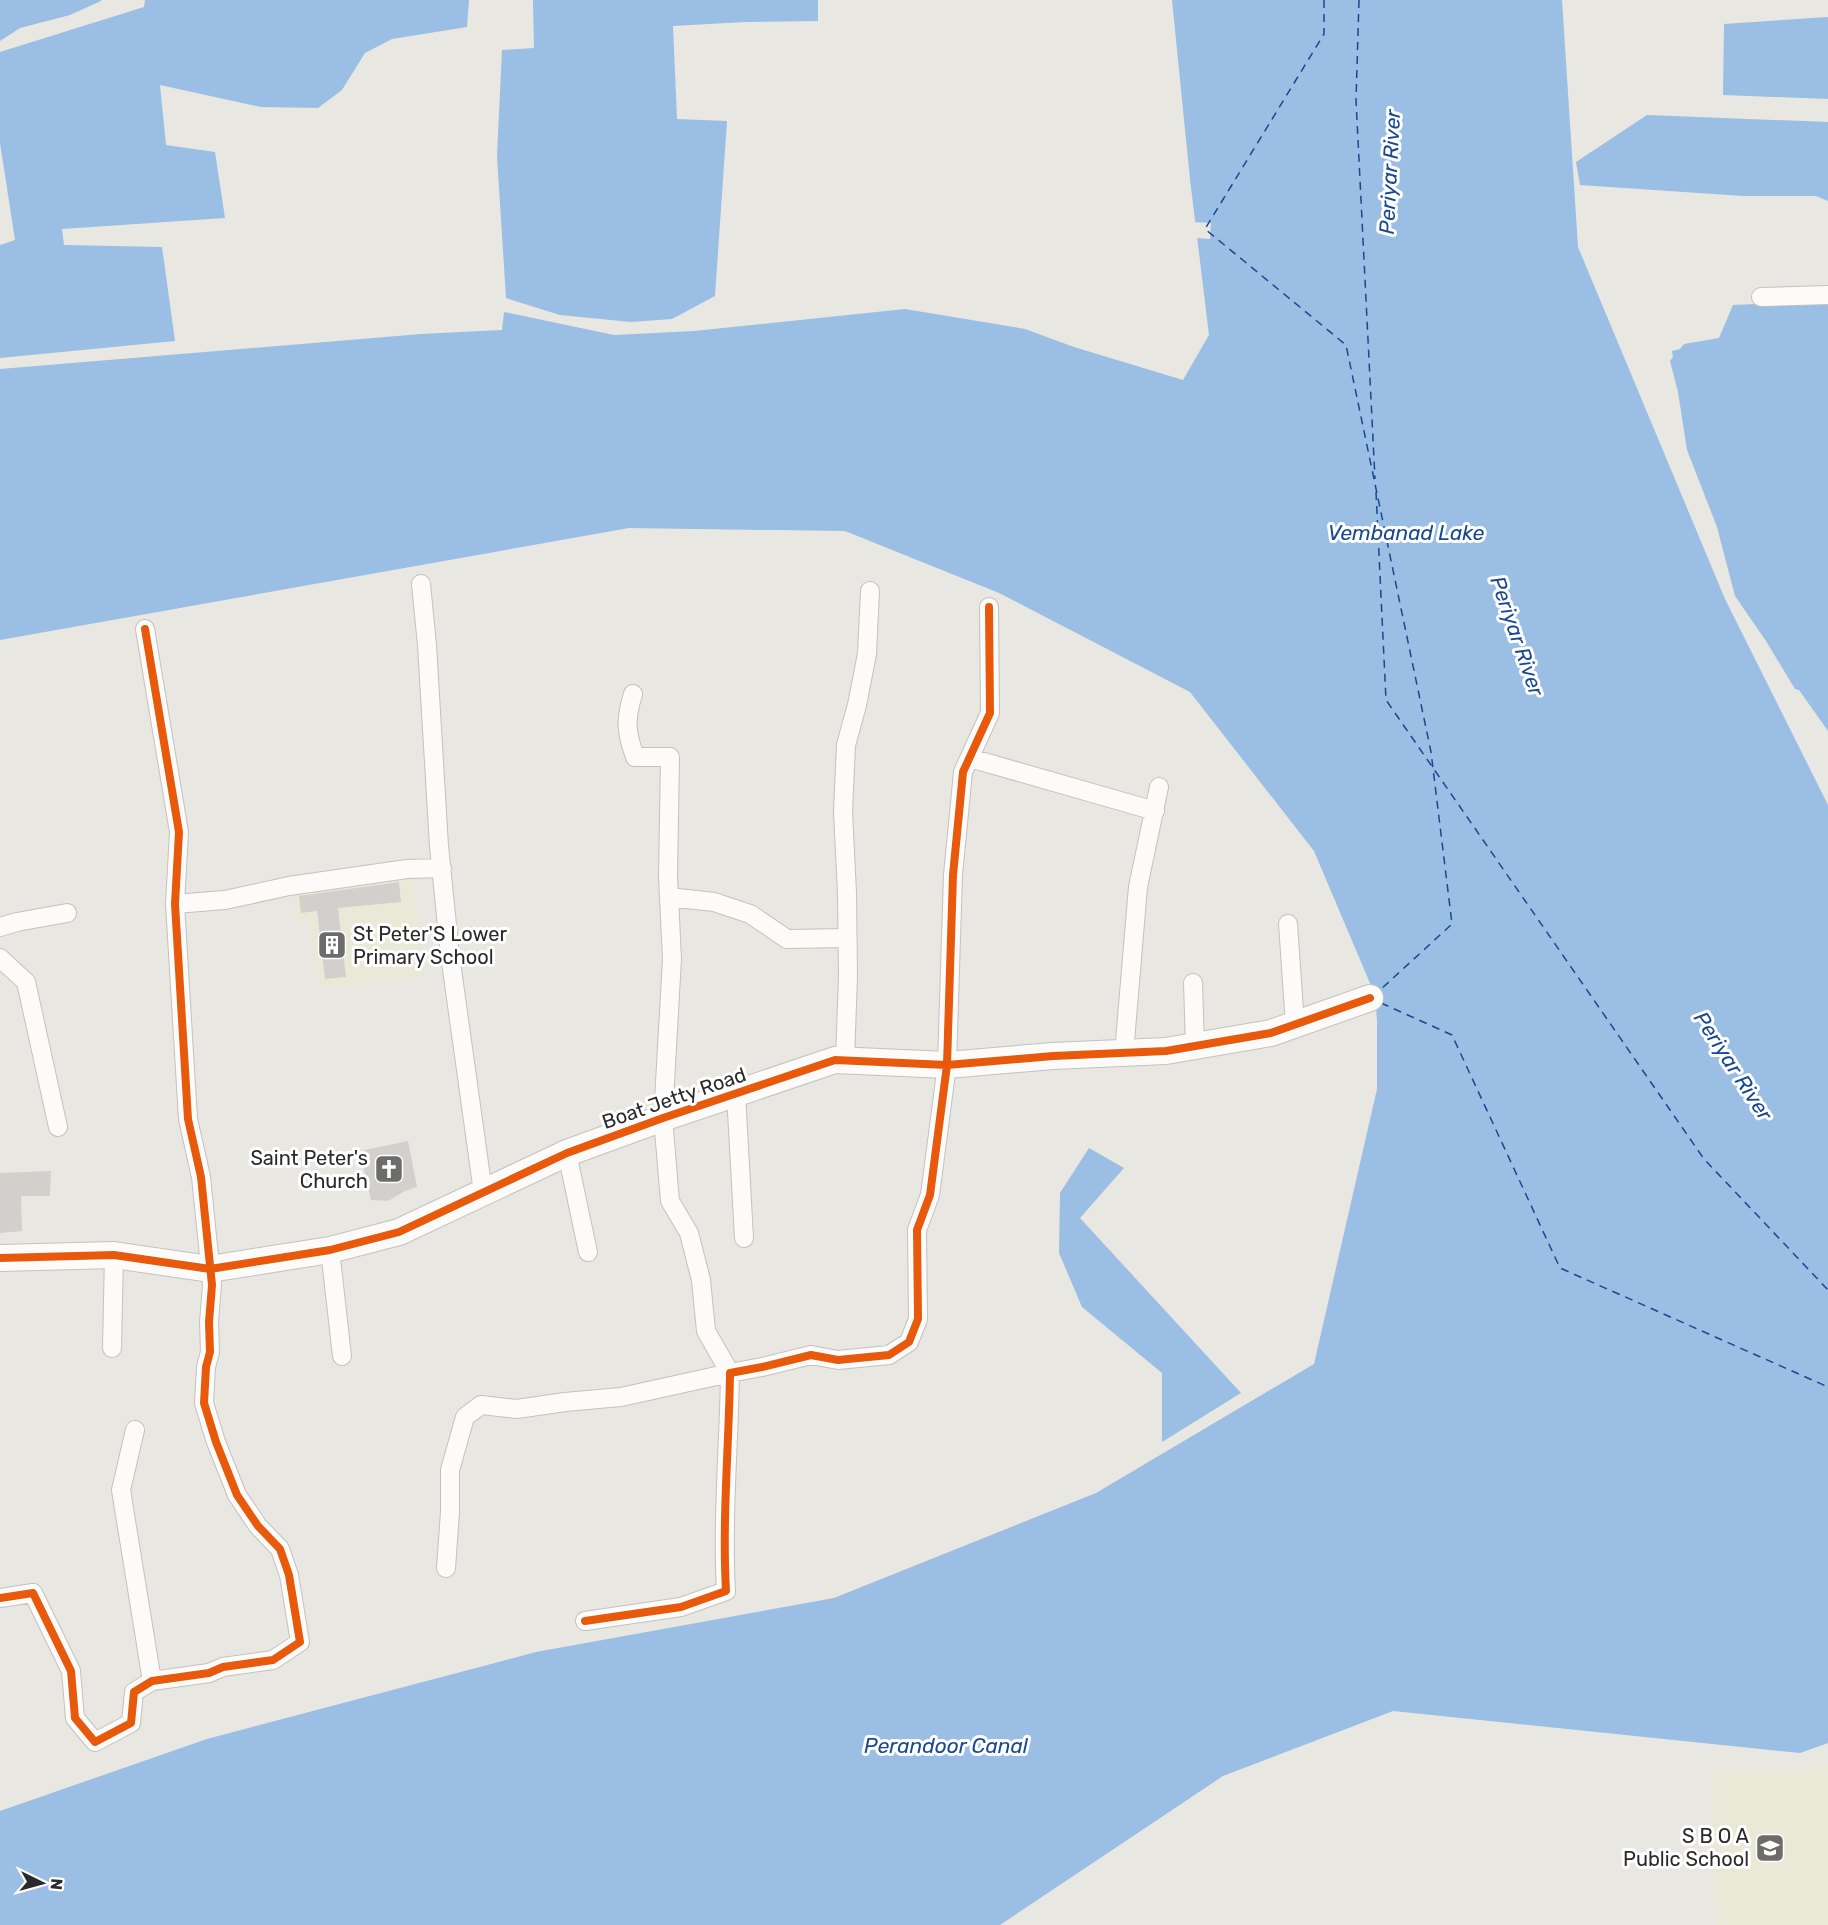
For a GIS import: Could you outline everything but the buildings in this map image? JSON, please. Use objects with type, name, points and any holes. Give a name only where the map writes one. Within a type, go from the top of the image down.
[{"type":"street","points":[[1761,297],[1828,295]]},
{"type":"street","points":[[420,584],[427,645],[439,846],[450,955],[483,1192]]},
{"type":"street","points":[[845,1060],[847,938],[843,812],[846,745],[867,654],[870,591]]},
{"type":"street","points":[[446,1568],[450,1470],[465,1417],[481,1405],[517,1409],[621,1397],[762,1368],[811,1355],[838,1360],[889,1355],[909,1342],[918,1318],[917,1230],[930,1195],[947,1065],[952,875],[963,772],[990,713],[989,607]]},
{"type":"street","points":[[0,1598],[33,1593],[71,1671],[75,1718],[95,1742],[131,1724],[134,1692],[152,1681],[209,1673],[223,1667],[273,1660],[300,1642],[289,1575],[280,1549],[258,1526],[237,1495],[216,1442],[204,1403],[206,1367],[210,1352],[209,1322],[212,1285],[201,1177],[188,1119],[175,904],[179,832],[145,629]]},
{"type":"street","points":[[585,1621],[681,1607],[726,1591],[725,1501],[730,1428],[730,1373],[706,1331],[702,1280],[689,1233],[670,1201],[663,1118],[672,959],[669,897],[670,757],[635,758],[628,740],[626,715],[633,694]]},
{"type":"street","points":[[970,758],[1155,811]]},
{"type":"street","points":[[1124,1053],[1138,887],[1160,787]]},
{"type":"street","points":[[175,904],[225,900],[289,886],[407,869],[442,868]]},
{"type":"street","points":[[669,897],[714,902],[750,914],[787,939],[847,938]]},
{"type":"street","points":[[0,927],[67,914]]},
{"type":"street","points":[[1288,924],[1295,1025]]},
{"type":"street","points":[[0,958],[26,982],[58,1127]]},
{"type":"street","points":[[1193,983],[1195,1046]]},
{"type":"street","name":"Boat Jetty Road","points":[[0,1258],[114,1255],[210,1269],[330,1250],[399,1232],[567,1153],[835,1060],[947,1065],[1053,1056],[1166,1051],[1271,1033],[1370,998]]},
{"type":"street","points":[[736,1093],[744,1238]]},
{"type":"street","points":[[567,1153],[588,1252]]},
{"type":"street","points":[[330,1250],[342,1356]]},
{"type":"street","points":[[112,1348],[114,1255]]},
{"type":"street","points":[[135,1430],[121,1490],[152,1681]]},
{"type":"shaded area","points":[[413,871],[424,977],[320,988],[309,920],[296,920],[295,889]]},
{"type":"shaded area","name":"S B O A Public School","points":[[1828,1764],[1828,1925],[1716,1925],[1710,1768],[1803,1771]]},
{"type":"water","points":[[0,0],[101,1],[70,15],[20,28],[0,41]]},
{"type":"water","points":[[145,0],[469,0],[467,27],[392,39],[365,53],[342,90],[318,108],[261,107],[160,85],[166,145],[215,152],[225,218],[62,229],[64,245],[162,247],[175,341],[0,358],[0,245],[15,240],[0,143],[0,52],[144,7]]},
{"type":"water","points":[[533,0],[818,0],[818,21],[673,26],[677,119],[727,121],[715,296],[672,319],[631,322],[560,315],[506,298],[497,156],[502,50],[534,48]]},
{"type":"water","name":"Vembanad Lake","points":[[1172,0],[1562,0],[1578,247],[1725,599],[1828,805],[1828,1743],[1800,1753],[1393,1711],[1223,1776],[1000,1925],[0,1925],[0,1811],[207,1739],[536,1652],[834,1598],[1096,1493],[1314,1364],[1377,1089],[1375,995],[1314,851],[1190,692],[999,593],[845,531],[629,528],[0,640],[0,369],[421,334],[502,330],[504,312],[614,335],[694,331],[905,309],[1025,329],[1074,347],[1183,380],[1209,335]]},
{"type":"water","points":[[1828,17],[1828,99],[1723,95],[1724,24]]},
{"type":"water","points":[[1647,115],[1828,122],[1828,201],[1816,196],[1743,196],[1580,185],[1576,162]]},
{"type":"water","points":[[1828,301],[1828,731],[1799,690],[1795,689],[1735,596],[1717,527],[1687,450],[1678,392],[1670,361],[1673,357],[1672,351],[1680,349],[1684,344],[1719,338],[1733,305]]},
{"type":"water","points":[[1089,1148],[1124,1168],[1080,1218],[1241,1393],[1162,1442],[1162,1373],[1082,1307],[1059,1253],[1060,1193]]},
{"type":"pier","points":[[1192,222],[1211,223],[1210,239],[1194,238]]},
{"type":"ferry route","points":[[1324,0],[1324,34],[1205,229],[1346,345],[1431,752],[1452,924],[1379,991]]},
{"type":"ferry route","points":[[1359,0],[1356,100],[1375,479]]},
{"type":"ferry route","points":[[1376,492],[1386,700],[1704,1159],[1828,1290]]},
{"type":"ferry route","points":[[1381,1003],[1452,1035],[1560,1268],[1828,1387]]},
{"type":"cycle path","points":[[585,1621],[681,1607],[726,1591],[725,1509],[730,1373],[811,1355],[838,1360],[889,1355],[909,1342],[918,1319],[917,1230],[930,1195],[947,1065],[953,875],[963,772],[990,713],[989,607]]},
{"type":"cycle path","points":[[0,1598],[33,1593],[71,1671],[75,1718],[95,1742],[131,1723],[134,1692],[152,1681],[209,1673],[223,1667],[273,1660],[300,1642],[289,1575],[280,1549],[258,1526],[237,1495],[216,1442],[204,1403],[206,1367],[210,1352],[209,1322],[212,1285],[201,1177],[188,1119],[175,904],[179,832],[145,629]]},
{"type":"cycle path","points":[[0,1258],[114,1255],[210,1269],[330,1250],[399,1232],[567,1153],[835,1060],[947,1065],[1053,1056],[1166,1051],[1271,1033],[1370,998]]},
{"type":"place","name":"St Peter'S Lower Primary School","points":[[332,945]]},
{"type":"place","name":"Saint Peter's Church","points":[[389,1169]]},
{"type":"place","name":"S B O A Public School","points":[[1770,1848]]},
{"type":"water label","name":"Periyar River","points":[[1390,172]]},
{"type":"water label","name":"Periyar River","points":[[1517,636]]},
{"type":"water label","name":"Periyar River","points":[[1733,1066]]},
{"type":"water label","name":"Perandoor Canal","points":[[946,1746]]}]
